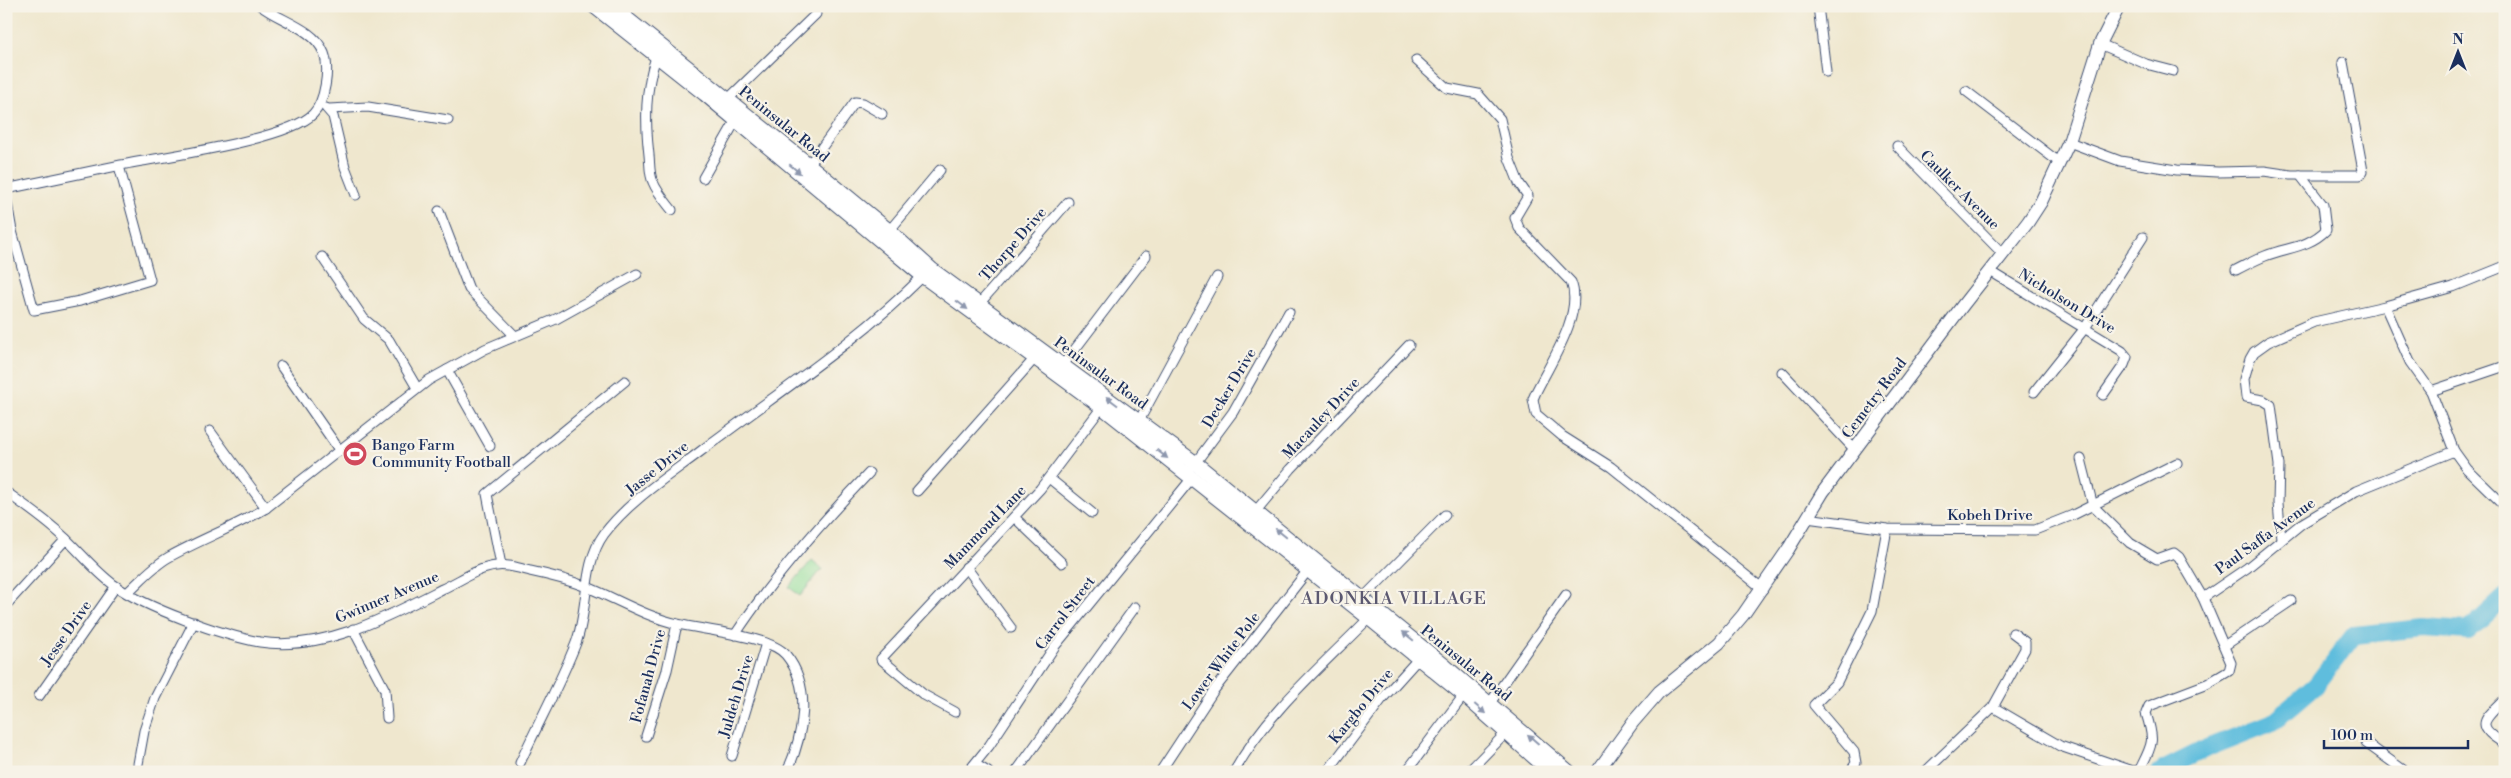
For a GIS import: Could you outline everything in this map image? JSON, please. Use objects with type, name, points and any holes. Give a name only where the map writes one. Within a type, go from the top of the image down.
[{"type":"main road","name":"Peninsular Road","points":[[594,6],[736,120],[923,276],[1191,472],[1464,695],[1551,772]]},
{"type":"main road","name":"Peninsular Road","points":[[611,6],[809,165],[889,231],[932,270],[1139,421],[1191,472],[1254,512],[1490,703],[1569,772]]},
{"type":"street","points":[[6,189],[253,140],[299,124],[314,114],[320,103],[327,74],[324,52],[311,36],[261,6]]},
{"type":"street","points":[[1818,6],[1826,72]]},
{"type":"street","name":"Cemetry Road","points":[[1597,772],[1633,722],[1659,692],[1718,642],[1762,589],[1807,518],[1855,450],[2041,202],[2069,142],[2100,44],[2119,6]]},
{"type":"street","points":[[727,100],[816,14]]},
{"type":"street","points":[[2100,44],[2146,64],[2173,71]]},
{"type":"street","points":[[656,57],[649,78],[646,116],[648,150],[652,180],[661,197],[672,210]]},
{"type":"street","points":[[1416,60],[1447,88],[1478,94],[1500,119],[1509,158],[1519,183],[1528,196],[1515,218],[1519,228],[1572,282],[1574,290],[1569,327],[1536,392],[1534,400],[1536,414],[1562,436],[1611,467],[1699,536],[1762,589]]},
{"type":"street","points":[[2069,142],[2099,154],[2142,165],[2177,170],[2218,172],[2264,171],[2300,175],[2360,174],[2363,171],[2343,62]]},
{"type":"street","points":[[1966,91],[2060,163]]},
{"type":"street","points":[[809,165],[855,102],[863,103],[882,114]]},
{"type":"street","points":[[320,103],[329,109],[333,116],[345,167],[356,195]]},
{"type":"street","points":[[329,109],[368,106],[448,120]]},
{"type":"street","points":[[702,178],[736,120]]},
{"type":"street","name":"Caulker Avenue","points":[[1897,146],[2003,254]]},
{"type":"street","points":[[6,197],[12,231],[34,310],[108,293],[150,280],[120,166]]},
{"type":"street","points":[[889,231],[940,170]]},
{"type":"street","points":[[2236,270],[2266,256],[2303,246],[2318,238],[2326,230],[2323,205],[2300,175]]},
{"type":"street","name":"Thorpe Drive","points":[[979,304],[1068,202]]},
{"type":"street","points":[[439,211],[469,289],[515,336]]},
{"type":"street","points":[[2034,392],[2086,328],[2142,237]]},
{"type":"street","points":[[1063,365],[1146,256]]},
{"type":"street","points":[[322,257],[364,319],[389,340],[418,388]]},
{"type":"street","points":[[2281,539],[2278,503],[2279,465],[2271,405],[2263,400],[2246,397],[2244,379],[2254,352],[2268,342],[2314,322],[2385,306],[2452,287],[2505,266]]},
{"type":"street","name":"Nicholson Drive","points":[[1990,271],[2122,351],[2127,357],[2124,365],[2103,395]]},
{"type":"street","points":[[128,592],[149,571],[168,558],[241,523],[266,508],[418,388],[485,349],[556,319],[637,274]]},
{"type":"street","name":"Jasse Drive","points":[[520,763],[576,642],[586,608],[595,551],[604,535],[621,516],[662,480],[872,322],[923,276]]},
{"type":"street","points":[[1139,421],[1216,277]]},
{"type":"street","points":[[2385,306],[2410,362],[2431,391],[2454,452],[2467,469],[2505,506]]},
{"type":"street","name":"Decker Drive","points":[[1191,472],[1243,396],[1289,312]]},
{"type":"street","name":"Macauley Drive","points":[[1254,512],[1291,469],[1409,345]]},
{"type":"street","points":[[917,491],[1035,358]]},
{"type":"street","points":[[281,366],[340,451]]},
{"type":"street","points":[[2431,391],[2505,366]]},
{"type":"street","points":[[447,370],[490,446]]},
{"type":"street","points":[[1782,372],[1855,450]]},
{"type":"street","points":[[501,565],[486,498],[490,489],[542,446],[569,428],[625,381]]},
{"type":"street","name":"Mammoud Lane","points":[[955,712],[924,695],[881,659],[1049,478],[1102,407]]},
{"type":"street","points":[[210,430],[266,508]]},
{"type":"street","name":"Paul Saffa Avenue","points":[[2203,598],[2247,568],[2301,524],[2356,491],[2454,452]]},
{"type":"street","points":[[1994,707],[2060,746],[2122,768],[2144,771],[2153,746],[2146,713],[2150,706],[2216,680],[2230,671],[2231,663],[2203,598],[2179,557],[2174,553],[2157,559],[2130,543],[2092,506],[2081,459]]},
{"type":"street","name":"Kobeh Drive","points":[[1807,518],[1887,529],[2035,530],[2092,506],[2177,464]]},
{"type":"street","name":"Carrol Street","points":[[968,772],[989,746],[1055,646],[1191,472]]},
{"type":"street","points":[[735,635],[767,589],[869,473]]},
{"type":"street","points":[[1049,478],[1092,513]]},
{"type":"street","name":"Gwinner Avenue","points":[[6,492],[66,539],[88,564],[116,586],[166,612],[268,643],[319,639],[353,629],[378,619],[473,573],[501,565],[549,574],[588,587],[677,624],[766,643],[779,648],[795,669],[802,698],[803,720],[799,742],[788,772]]},
{"type":"street","points":[[1362,599],[1445,515]]},
{"type":"street","points":[[1014,517],[1062,563]]},
{"type":"street","points":[[1851,770],[1856,763],[1854,752],[1814,705],[1837,682],[1872,611],[1887,529]]},
{"type":"street","points":[[6,605],[66,539]]},
{"type":"street","points":[[966,567],[1011,628]]},
{"type":"street","name":"Lower White Pole","points":[[1160,772],[1214,690],[1309,570]]},
{"type":"street","name":"Jesse Drive","points":[[39,696],[116,586]]},
{"type":"street","points":[[1490,703],[1566,595]]},
{"type":"street","points":[[2224,646],[2290,601]]},
{"type":"street","points":[[1016,772],[1135,607]]},
{"type":"street","points":[[1234,772],[1245,752],[1266,724],[1369,618]]},
{"type":"street","points":[[138,764],[144,731],[156,698],[194,622]]},
{"type":"street","name":"Fofanah Drive","points":[[646,736],[667,670],[677,624]]},
{"type":"street","points":[[353,629],[384,690],[387,718]]},
{"type":"street","points":[[1924,772],[1994,707],[2024,649],[2024,642],[2013,632]]},
{"type":"street","name":"Juldeh Drive","points":[[732,756],[766,643]]},
{"type":"street","name":"Kargbo Drive","points":[[1327,772],[1382,699],[1418,659]]},
{"type":"street","points":[[1406,772],[1464,695]]},
{"type":"street","points":[[2505,699],[2485,719],[2484,726],[2487,732],[2505,744]]},
{"type":"street","points":[[1468,772],[1507,732]]},
{"type":"street","points":[[2366,743],[2406,772]]},
{"type":"street","points":[[974,764],[988,772]]},
{"type":"green space","points":[[812,560],[822,569],[800,596],[789,587]]},
{"type":"waterway","points":[[2159,772],[2205,749],[2273,722],[2316,685],[2354,635],[2424,628],[2468,631],[2505,597]]},
{"type":"place","name":"Bango Farm Community Football","points":[[355,454]]},
{"type":"district","name":"ADONKIA VILLAGE","points":[[1394,598]]}]
